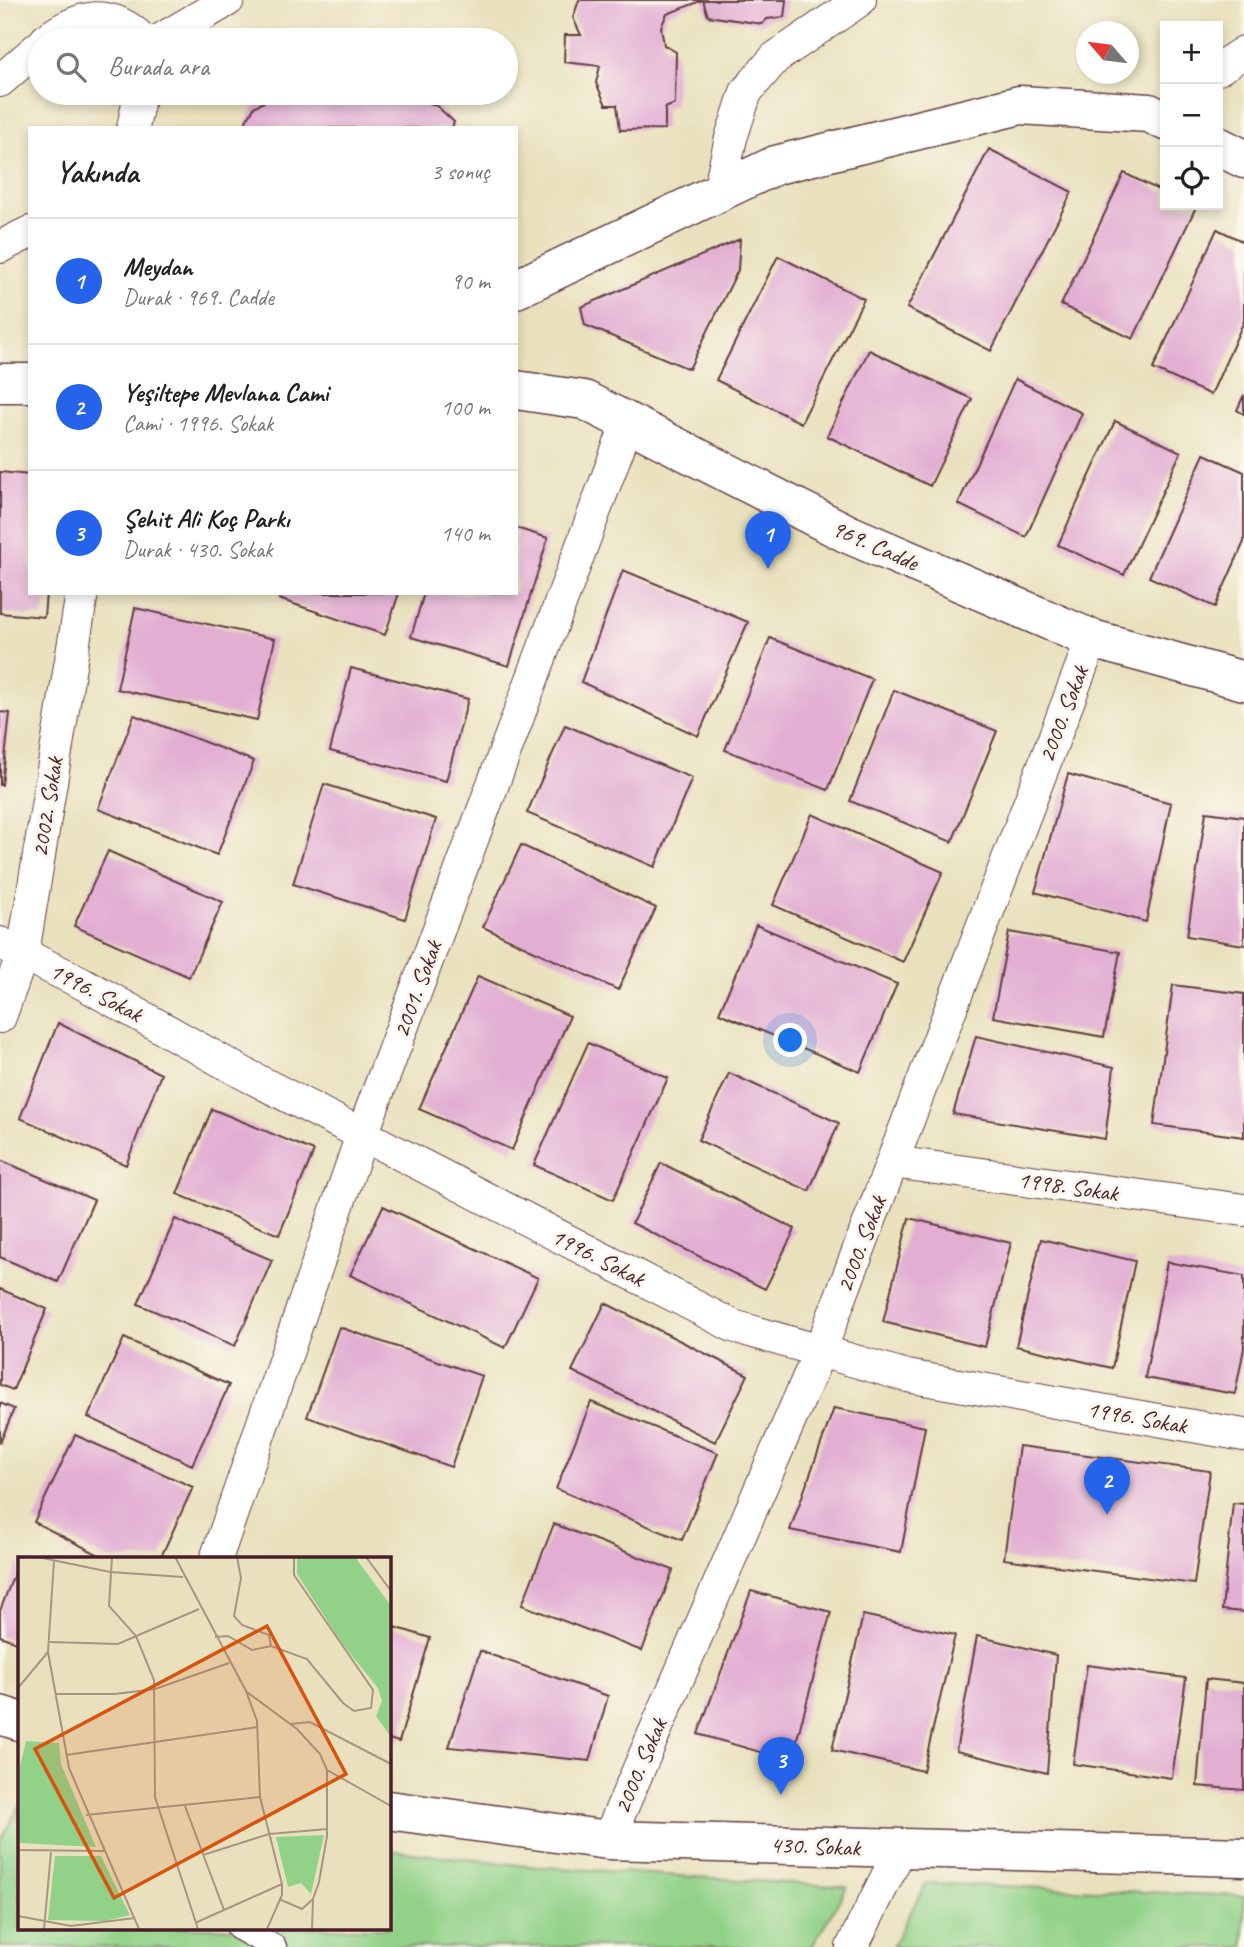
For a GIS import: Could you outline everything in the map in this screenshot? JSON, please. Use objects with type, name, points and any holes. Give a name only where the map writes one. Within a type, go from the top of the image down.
[{"type":"street","points":[[180,28],[228,0]]},
{"type":"street","points":[[719,192],[731,138],[746,92],[775,58],[860,0]]},
{"type":"street","points":[[62,28],[89,18],[110,20],[130,28]]},
{"type":"street","points":[[1223,66],[1244,52]]},
{"type":"street","points":[[0,81],[28,56]]},
{"type":"street","points":[[518,288],[776,165],[1020,104],[1160,113]]},
{"type":"street","points":[[133,126],[138,105]]},
{"type":"street","points":[[1220,147],[1244,159]]},
{"type":"street","points":[[0,247],[28,233]]},
{"type":"street","points":[[0,383],[28,383]]},
{"type":"street","name":"969. Cadde","points":[[518,390],[584,400],[848,534],[1091,639],[1244,681]]},
{"type":"street","name":"2001. Sokak","points":[[216,1557],[362,1135],[628,422]]},
{"type":"street","name":"2002. Sokak","points":[[0,1017],[82,595]]},
{"type":"street","name":"2000. Sokak","points":[[608,1840],[820,1351],[1091,639]]},
{"type":"street","name":"1996. Sokak","points":[[12,948],[82,983],[243,1073],[733,1326],[907,1376],[1244,1435]]},
{"type":"street","name":"1998. Sokak","points":[[892,1161],[1244,1210]]},
{"type":"street","points":[[0,1715],[18,1721]]},
{"type":"street","name":"430. Sokak","points":[[390,1810],[608,1840],[1244,1857]]},
{"type":"street","points":[[852,1947],[901,1848]]},
{"type":"street","points":[[243,1930],[274,1947]]},
{"type":"green space","points":[[18,1809],[18,1930],[390,1930],[390,1850],[528,1866],[847,1887],[812,1947],[0,1947],[0,1840]]},
{"type":"green space","points":[[926,1883],[1244,1896],[1244,1947],[892,1947]]},
{"type":"building","points":[[579,0],[703,0],[667,14],[661,27],[664,45],[676,52],[675,104],[665,108],[665,129],[620,130],[617,105],[606,105],[596,83],[600,66],[564,62],[565,35],[581,35],[573,18]]},
{"type":"building","points":[[703,0],[786,0],[784,17],[767,19],[762,24],[708,16]]},
{"type":"building","points":[[435,105],[454,122],[453,126],[247,126],[246,121],[255,106]]},
{"type":"building","points":[[989,149],[1072,192],[991,351],[907,308]]},
{"type":"building","points":[[1124,173],[1160,191],[1160,210],[1195,210],[1133,339],[1061,305]]},
{"type":"building","points":[[1217,229],[1244,242],[1244,321],[1211,395],[1153,369]]},
{"type":"building","points":[[740,239],[738,270],[689,369],[585,325],[581,307]]},
{"type":"building","points":[[778,256],[864,299],[801,423],[716,380]]},
{"type":"building","points":[[869,350],[972,399],[930,486],[827,436]]},
{"type":"building","points":[[1015,379],[1082,413],[1026,537],[958,504]]},
{"type":"building","points":[[1244,395],[1244,414],[1237,410]]},
{"type":"building","points":[[1115,421],[1181,452],[1124,575],[1058,545]]},
{"type":"building","points":[[1204,454],[1244,472],[1244,542],[1215,607],[1149,577]]},
{"type":"building","points":[[0,472],[28,475],[28,595],[46,595],[44,617],[0,613]]},
{"type":"building","points":[[518,529],[548,538],[509,666],[411,637],[423,595],[518,595]]},
{"type":"building","points":[[623,570],[748,622],[698,736],[581,682]]},
{"type":"building","points":[[280,595],[398,595],[385,635],[279,599]]},
{"type":"building","points":[[135,608],[275,639],[257,720],[117,689]]},
{"type":"building","points":[[770,638],[872,679],[828,790],[725,750]]},
{"type":"building","points":[[351,668],[468,699],[446,781],[330,751]]},
{"type":"building","points":[[894,690],[997,731],[952,842],[850,801]]},
{"type":"building","points":[[0,712],[10,713],[2,785],[0,785]]},
{"type":"building","points":[[134,715],[254,761],[217,855],[98,809]]},
{"type":"building","points":[[565,725],[692,778],[655,867],[527,813]]},
{"type":"building","points":[[1068,774],[1171,803],[1146,922],[1035,892]]},
{"type":"building","points":[[324,784],[436,819],[405,919],[293,884]]},
{"type":"building","points":[[1206,812],[1244,817],[1244,945],[1187,936]]},
{"type":"building","points":[[812,814],[943,872],[903,962],[773,905]]},
{"type":"building","points":[[521,845],[656,908],[618,990],[483,927]]},
{"type":"building","points":[[108,851],[223,902],[189,977],[74,926]]},
{"type":"building","points":[[756,925],[897,984],[860,1072],[719,1013]]},
{"type":"building","points":[[1009,932],[1120,952],[1104,1037],[993,1017]]},
{"type":"building","points":[[478,976],[570,1016],[512,1150],[419,1109]]},
{"type":"building","points":[[1173,985],[1244,994],[1244,1137],[1154,1125]]},
{"type":"building","points":[[58,1023],[161,1074],[126,1165],[20,1118]]},
{"type":"building","points":[[976,1036],[1114,1067],[1105,1139],[953,1114]]},
{"type":"building","points":[[588,1043],[668,1078],[613,1200],[534,1165]]},
{"type":"building","points":[[729,1073],[839,1123],[809,1191],[698,1140]]},
{"type":"building","points":[[212,1109],[314,1151],[279,1235],[177,1194]]},
{"type":"building","points":[[0,1160],[94,1200],[58,1282],[0,1257]]},
{"type":"building","points":[[661,1163],[795,1229],[765,1289],[632,1223]]},
{"type":"building","points":[[383,1206],[538,1278],[505,1348],[350,1275]]},
{"type":"building","points":[[909,1218],[1011,1243],[985,1347],[883,1322]]},
{"type":"building","points":[[175,1219],[272,1260],[235,1346],[138,1304]]},
{"type":"building","points":[[1041,1239],[1135,1261],[1112,1368],[1016,1346]]},
{"type":"building","points":[[1167,1262],[1244,1276],[1244,1348],[1235,1394],[1145,1378]]},
{"type":"building","points":[[0,1289],[47,1309],[13,1390],[0,1385]]},
{"type":"building","points":[[605,1303],[748,1375],[715,1442],[572,1371]]},
{"type":"building","points":[[339,1327],[482,1376],[451,1467],[307,1417]]},
{"type":"building","points":[[124,1338],[229,1385],[192,1465],[88,1417]]},
{"type":"building","points":[[591,1402],[718,1453],[682,1540],[556,1489]]},
{"type":"building","points":[[0,1403],[14,1409],[0,1443]]},
{"type":"building","points":[[834,1408],[925,1427],[901,1552],[790,1530]]},
{"type":"building","points":[[75,1435],[193,1487],[161,1557],[103,1557],[34,1522]]},
{"type":"building","points":[[1019,1446],[1210,1471],[1194,1584],[1004,1559]]},
{"type":"building","points":[[1233,1503],[1244,1504],[1244,1612],[1222,1610]]},
{"type":"building","points":[[554,1524],[673,1570],[642,1651],[522,1605]]},
{"type":"building","points":[[18,1564],[18,1643],[0,1636],[0,1611]]},
{"type":"building","points":[[751,1591],[831,1612],[791,1761],[698,1734]]},
{"type":"building","points":[[863,1615],[955,1635],[923,1771],[832,1750]]},
{"type":"building","points":[[390,1626],[430,1638],[399,1742],[390,1740]]},
{"type":"building","points":[[977,1636],[1056,1655],[1047,1773],[956,1751]]},
{"type":"building","points":[[480,1651],[608,1696],[590,1761],[449,1747]]},
{"type":"building","points":[[1087,1665],[1186,1678],[1172,1778],[1073,1764]]},
{"type":"building","points":[[1206,1679],[1244,1683],[1244,1790],[1197,1786]]},
{"type":"place","name":"Meydan","points":[[768,569]]},
{"type":"place","name":"Yeşiltepe Mevlana Cami","points":[[1107,1515]]},
{"type":"place","name":"Şehit Ali Koç Parkı","points":[[781,1795]]}]
